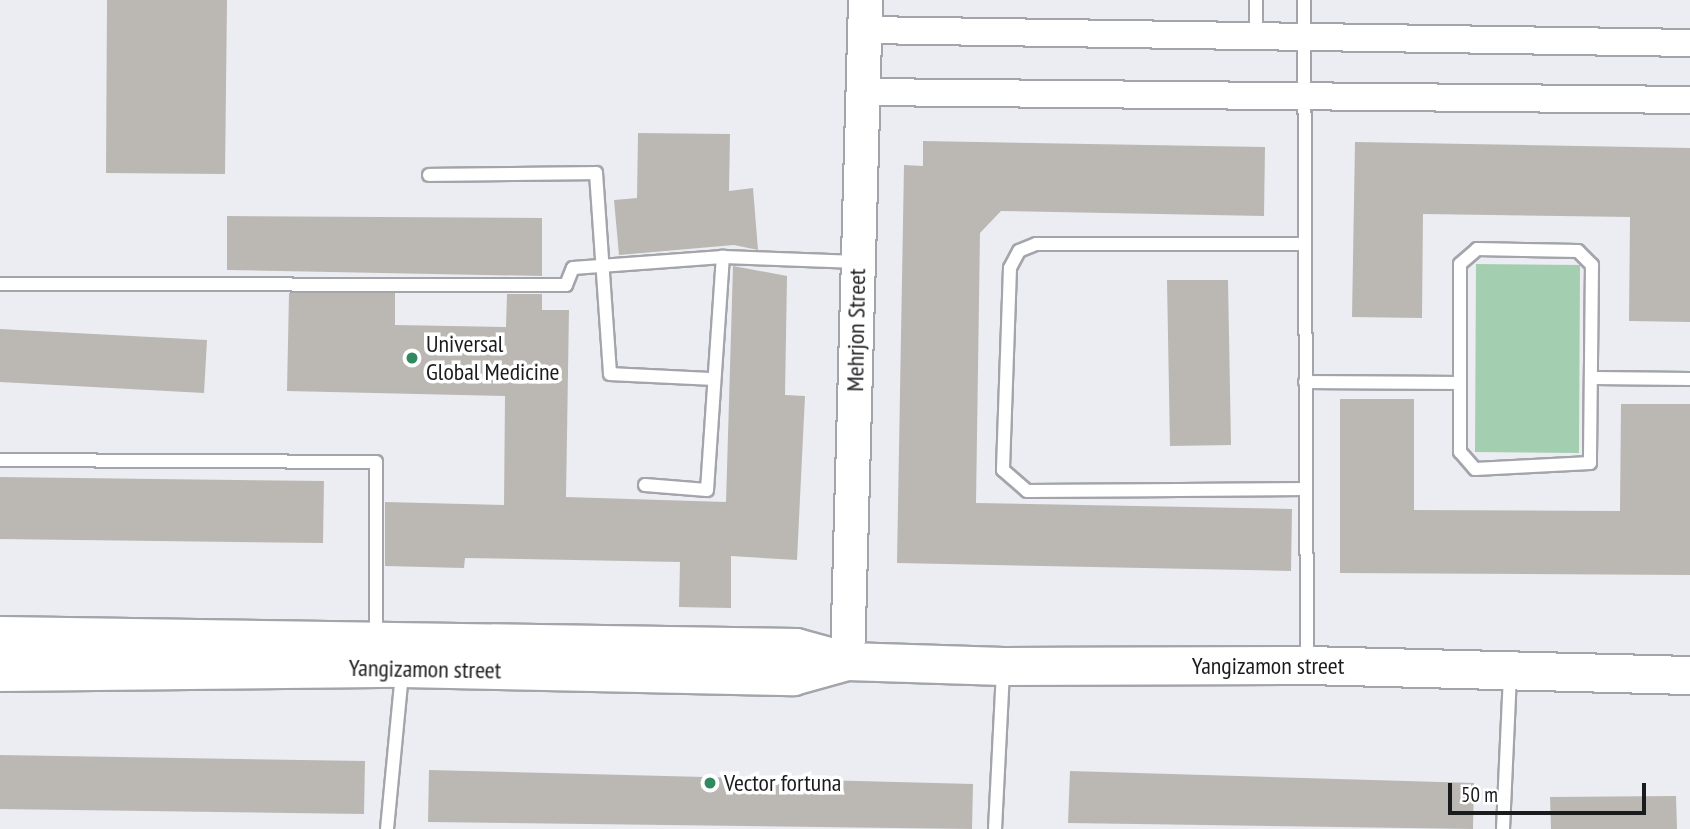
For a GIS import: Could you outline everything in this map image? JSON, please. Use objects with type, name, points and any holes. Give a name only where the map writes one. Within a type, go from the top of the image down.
[{"type":"main road","name":"Yangizamon street","points":[[0,635],[796,647],[847,661],[1003,666],[1307,665],[1510,673],[1690,674]]},
{"type":"main road","name":"Yangizamon street","points":[[0,672],[402,668],[793,676],[847,661]]},
{"type":"street","points":[[865,15],[1256,36],[1690,43]]},
{"type":"street","name":"Mehrjon Street","points":[[847,661],[865,15]]},
{"type":"street","points":[[862,92],[1304,93],[1690,100]]},
{"type":"lane","points":[[1256,0],[1256,36]]},
{"type":"lane","points":[[1304,0],[1307,665]]},
{"type":"lane","points":[[429,176],[596,173],[599,265],[610,374],[714,379]]},
{"type":"lane","points":[[1305,244],[1036,244],[1019,251],[1010,268],[1003,470],[1027,491],[1306,489]]},
{"type":"lane","points":[[1478,249],[1587,256],[1595,454],[1579,467],[1475,469],[1460,452],[1460,383],[1460,264],[1478,249]]},
{"type":"lane","points":[[0,284],[566,285],[573,268],[599,265],[723,257],[858,262]]},
{"type":"lane","points":[[645,485],[707,490],[723,257]]},
{"type":"lane","points":[[1594,378],[1690,379]]},
{"type":"lane","points":[[1305,382],[1460,383]]},
{"type":"lane","points":[[0,460],[376,462],[376,639]]},
{"type":"lane","points":[[995,829],[1003,666]]},
{"type":"lane","points":[[387,829],[402,668]]},
{"type":"lane","points":[[1503,829],[1510,673]]},
{"type":"green space","points":[[1476,264],[1580,265],[1579,453],[1475,452]]},
{"type":"building","points":[[107,0],[227,0],[225,174],[106,173]]},
{"type":"building","points":[[638,133],[730,134],[729,191],[753,188],[758,250],[734,245],[619,255],[614,200],[637,198]]},
{"type":"building","points":[[923,141],[1265,147],[1264,216],[1001,211],[980,233],[976,503],[1292,509],[1291,571],[897,563],[904,165],[923,166]]},
{"type":"building","points":[[1355,142],[1690,148],[1690,322],[1629,321],[1630,217],[1423,214],[1422,318],[1352,317]]},
{"type":"building","points":[[227,216],[542,218],[542,276],[227,270]]},
{"type":"building","points":[[733,266],[787,276],[785,395],[805,396],[797,560],[731,556],[731,608],[679,607],[680,562],[465,558],[464,568],[385,566],[385,502],[504,505],[505,396],[287,391],[289,293],[395,293],[395,325],[506,327],[507,294],[542,294],[542,310],[569,310],[566,497],[726,502]]},
{"type":"building","points":[[1167,280],[1228,280],[1231,445],[1170,446]]},
{"type":"building","points":[[0,329],[207,340],[204,393],[0,382]]},
{"type":"building","points":[[1340,399],[1414,399],[1414,510],[1620,511],[1621,404],[1690,404],[1690,575],[1340,573]]},
{"type":"building","points":[[0,477],[324,481],[323,543],[0,539]]},
{"type":"building","points":[[0,755],[365,761],[364,814],[0,809]]},
{"type":"building","points":[[429,770],[973,784],[972,829],[428,822]]},
{"type":"building","points":[[1070,771],[1474,783],[1473,829],[1068,823]]},
{"type":"building","points":[[1676,796],[1677,829],[1551,829],[1550,797]]},
{"type":"place","name":"Universal Global Medicine","points":[[412,358]]},
{"type":"place","name":"Vector fortuna","points":[[710,783]]}]
